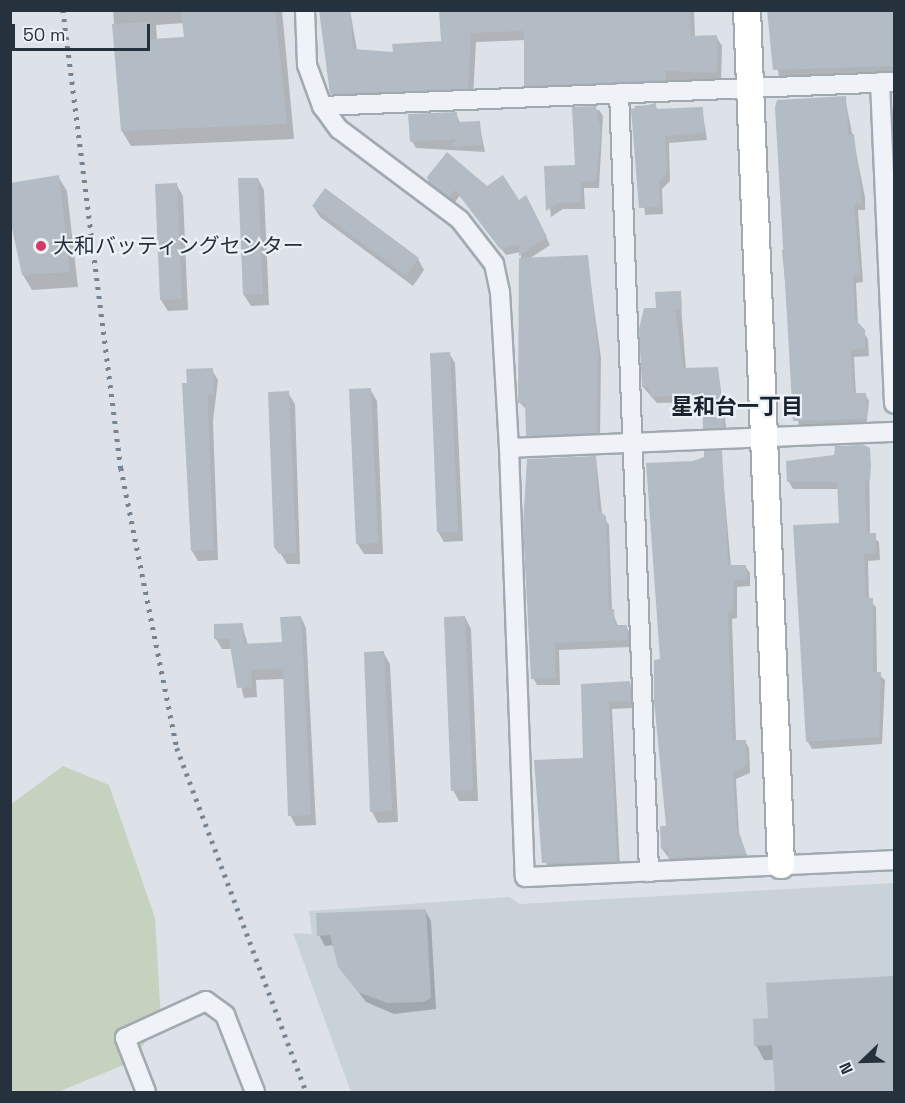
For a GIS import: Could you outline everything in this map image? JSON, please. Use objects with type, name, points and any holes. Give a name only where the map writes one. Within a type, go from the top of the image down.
[{"type":"street","points":[[305,10],[307,65],[322,106],[339,129],[460,220],[494,264],[501,292],[525,877],[894,860]]},
{"type":"street","points":[[747,10],[766,438],[781,865]]},
{"type":"street","points":[[322,106],[887,82],[894,404]]},
{"type":"street","points":[[619,93],[649,872]]},
{"type":"street","points":[[508,448],[894,432]]},
{"type":"street","points":[[146,1092],[125,1038],[206,1001],[225,1015],[255,1092]]},
{"type":"shaded area","points":[[894,883],[894,1092],[351,1092],[293,933],[312,934],[309,911],[509,897],[520,904]]},
{"type":"green space","points":[[63,766],[109,785],[155,918],[161,1020],[131,1062],[58,1092],[11,1092],[10,805]]},
{"type":"building","points":[[181,10],[275,10],[287,124],[121,131],[112,24],[149,22],[151,39],[184,37]]},
{"type":"building","points":[[319,10],[350,10],[353,49],[393,52],[392,44],[441,41],[439,10],[690,10],[691,36],[717,35],[718,63],[716,73],[666,71],[666,80],[524,86],[524,31],[471,33],[468,89],[330,94]]},
{"type":"building","points":[[767,10],[894,10],[894,66],[773,70]]},
{"type":"building","points":[[846,96],[848,135],[854,134],[862,203],[854,204],[860,275],[853,276],[855,319],[865,330],[865,349],[851,350],[853,393],[866,393],[867,419],[793,421],[775,107],[777,100]]},
{"type":"building","points":[[656,103],[656,109],[703,107],[704,133],[665,136],[667,173],[659,182],[660,207],[639,208],[631,109]]},
{"type":"building","points":[[596,106],[601,132],[596,181],[581,182],[581,202],[559,203],[546,211],[544,166],[575,165],[572,107]]},
{"type":"building","points":[[457,112],[457,122],[480,121],[482,145],[450,147],[457,139],[410,142],[408,114]]},
{"type":"building","points":[[447,152],[487,186],[503,175],[519,200],[526,195],[547,237],[519,256],[519,245],[500,249],[455,190],[449,198],[429,183],[427,177]]},
{"type":"building","name":"大和バッティングセンター","points":[[59,175],[70,272],[22,275],[10,219],[10,183]]},
{"type":"building","points":[[238,178],[258,178],[263,294],[243,295]]},
{"type":"building","points":[[177,183],[182,299],[160,300],[155,184]]},
{"type":"building","points":[[325,188],[419,258],[406,276],[312,206]]},
{"type":"building","points":[[588,255],[598,350],[597,433],[526,436],[525,403],[518,403],[519,258]]},
{"type":"building","points":[[681,291],[682,309],[675,309],[683,368],[718,367],[724,428],[703,429],[702,395],[651,397],[648,387],[642,387],[639,329],[644,308],[656,308],[655,292]]},
{"type":"building","points":[[450,352],[458,532],[437,532],[430,353]]},
{"type":"building","points":[[213,368],[214,395],[208,395],[208,409],[214,550],[191,551],[182,383],[187,383],[186,369]]},
{"type":"building","points":[[371,388],[378,543],[356,544],[349,389]]},
{"type":"building","points":[[289,391],[296,546],[295,553],[279,554],[274,547],[268,392]]},
{"type":"building","points":[[864,445],[870,448],[871,466],[870,480],[865,481],[867,533],[876,533],[876,553],[864,554],[866,598],[873,598],[873,672],[881,672],[879,737],[806,742],[793,525],[839,523],[837,482],[787,482],[786,461],[834,455],[835,446]]},
{"type":"building","points":[[722,450],[728,565],[746,565],[747,579],[734,580],[733,611],[728,612],[733,740],[746,740],[747,765],[733,772],[736,824],[746,854],[668,858],[668,849],[661,849],[660,826],[666,826],[654,700],[654,660],[660,659],[646,463],[693,461],[704,457],[704,451]]},
{"type":"building","points":[[596,456],[598,510],[606,516],[609,609],[614,609],[615,625],[627,625],[627,640],[555,643],[556,678],[531,679],[523,525],[527,459]]},
{"type":"building","points":[[301,616],[311,815],[288,816],[283,669],[251,670],[252,687],[237,688],[229,639],[214,639],[214,624],[243,623],[244,644],[282,642],[280,617]]},
{"type":"building","points":[[465,616],[473,790],[451,791],[444,617]]},
{"type":"building","points":[[384,651],[392,811],[370,812],[364,652]]},
{"type":"building","points":[[630,681],[631,701],[609,702],[617,862],[542,863],[534,760],[583,758],[581,684]]},
{"type":"building","points":[[426,909],[431,998],[423,1002],[387,1003],[358,992],[338,967],[330,935],[317,936],[316,913]]},
{"type":"building","points":[[893,976],[894,1092],[775,1092],[772,1045],[754,1046],[753,1019],[768,1018],[766,983]]},
{"type":"railway","points":[[63,10],[121,468],[177,748],[306,1092]]},
{"type":"place","name":"大和バッティングセンター","points":[[41,246]]},
{"type":"district","name":"星和台一丁目","points":[[737,407]]}]
